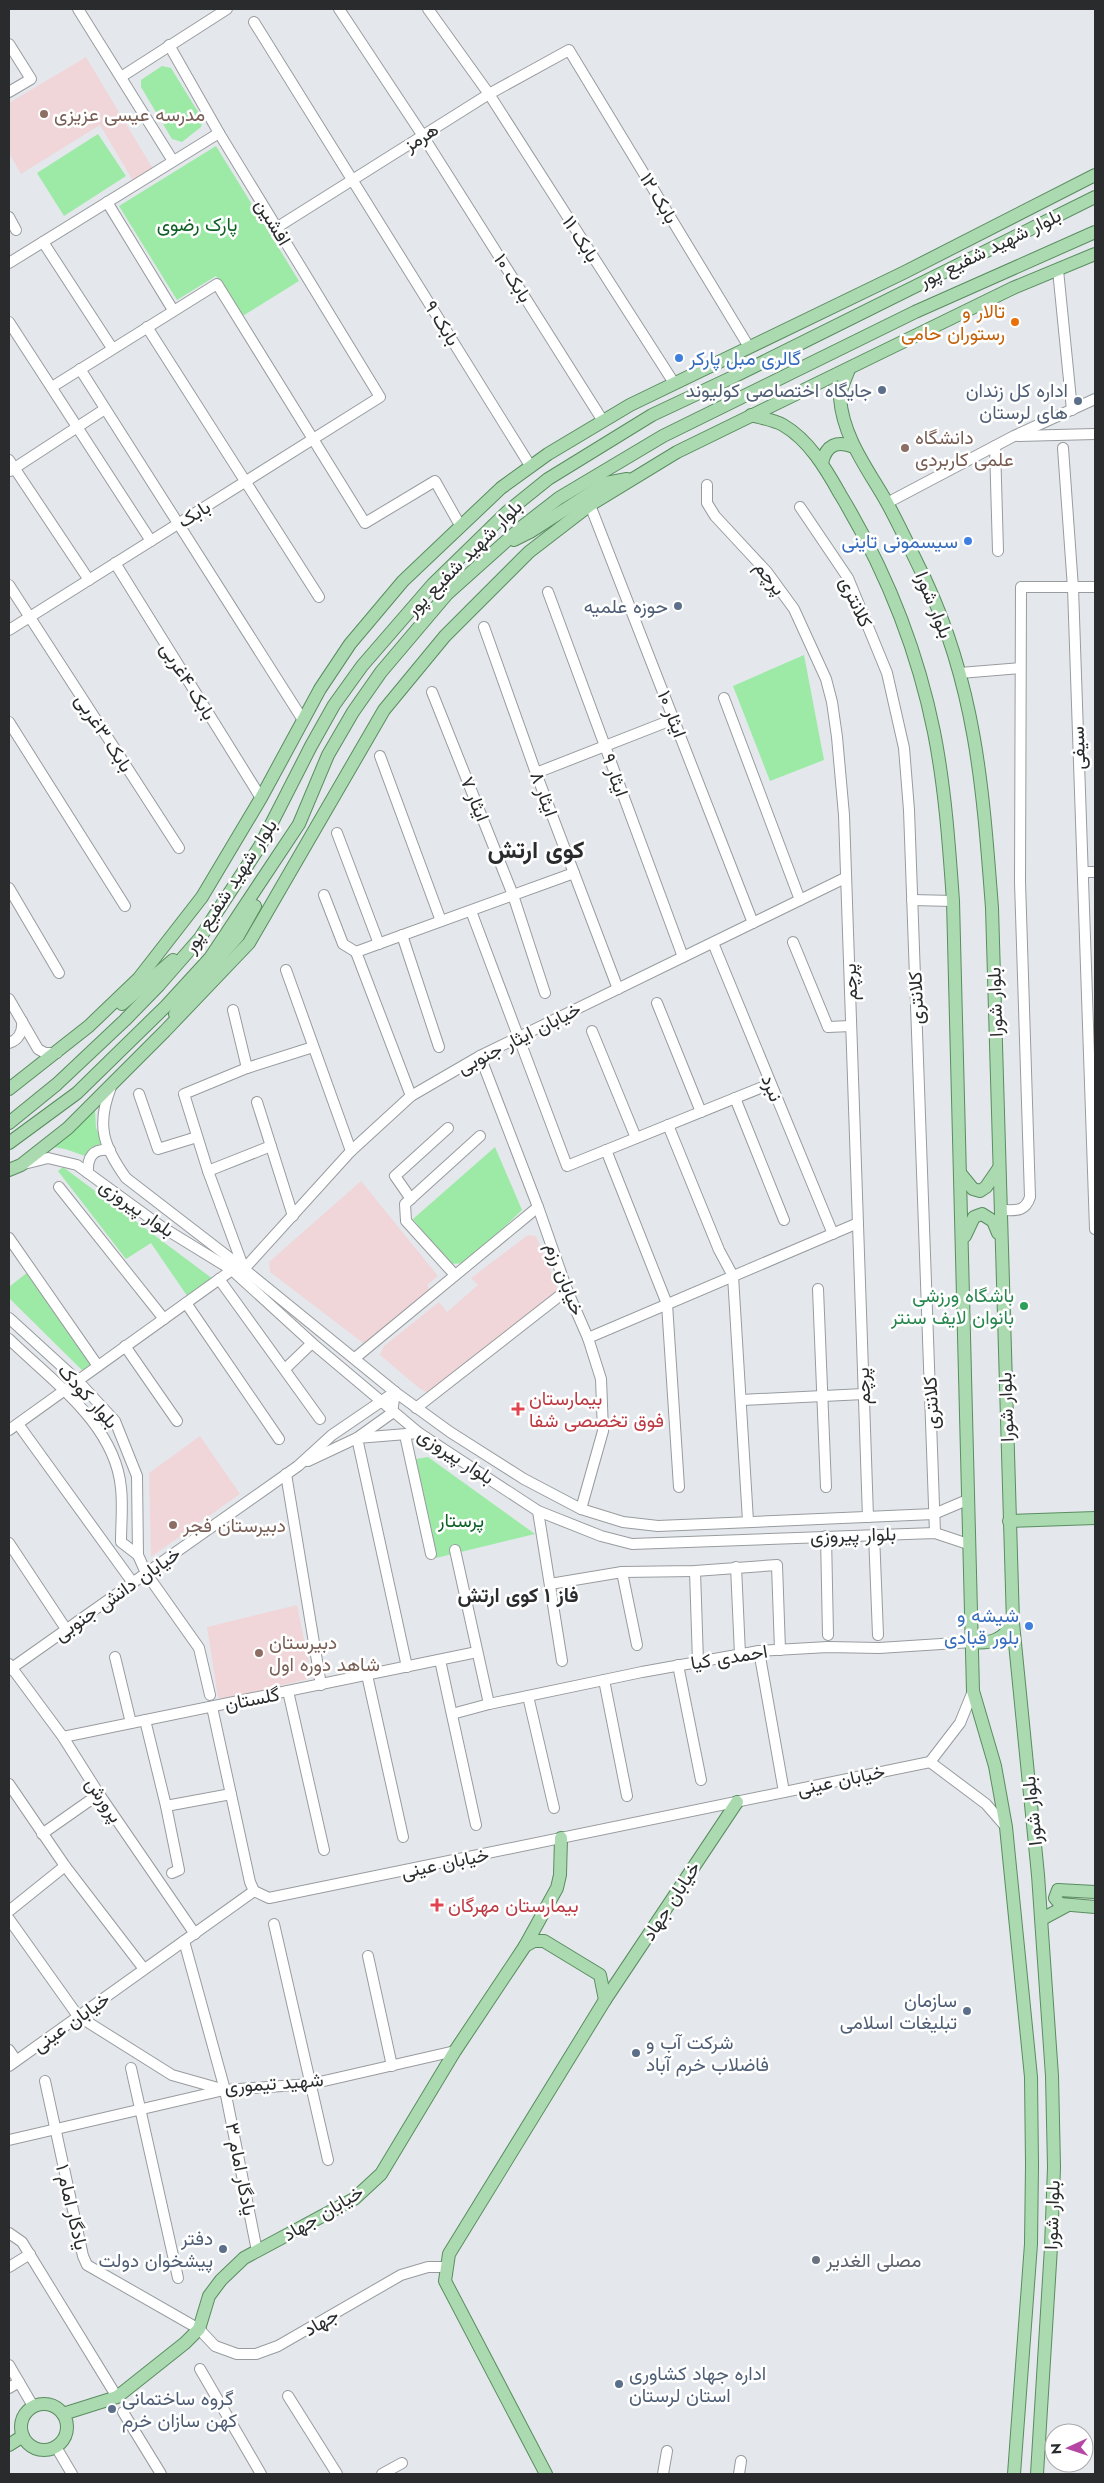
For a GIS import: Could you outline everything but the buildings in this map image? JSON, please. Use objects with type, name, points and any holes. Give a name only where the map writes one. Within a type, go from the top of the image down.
[{"type":"main road","points":[[9,1089],[89,1026],[139,978],[202,897],[261,798],[320,689],[350,644],[403,581],[501,488],[630,404],[944,252],[1095,174]]},
{"type":"main road","name":"بلوار شهید شفیع پور","points":[[9,1123],[57,1084],[119,1026],[159,986],[200,938],[260,846],[334,705],[362,666],[433,584],[507,512],[548,479],[652,415],[735,376],[1095,196]]},
{"type":"main road","name":"بلوار شهید شفیع پور","points":[[9,1143],[77,1093],[166,1006],[210,958],[299,824],[328,755],[353,712],[381,672],[447,594],[500,546],[559,498],[663,436],[915,312],[1095,232]]},
{"type":"main road","points":[[944,252],[1016,236]]},
{"type":"main road","points":[[15,1168],[68,1128],[249,944],[384,710],[445,636],[474,605],[530,552],[590,505],[677,452],[1004,292],[1095,254]]},
{"type":"main road","name":"بلوار شورا","points":[[848,369],[840,396],[843,419],[854,448],[887,503],[926,581],[960,673],[973,724],[984,793],[992,908],[1013,1623],[1042,1919],[1052,2076],[1054,2167],[1051,2257],[1037,2474]]},
{"type":"main road","name":"بلوار شورا","points":[[751,415],[782,424],[822,463],[855,518],[893,596],[919,673],[934,731],[946,797],[952,901],[967,1404],[967,1500],[973,1691],[995,1766],[1006,1827],[1031,2077],[1031,2244],[1014,2474]]},
{"type":"main road","points":[[822,463],[824,452],[833,444],[844,443],[854,448]]},
{"type":"main road","points":[[500,546],[530,532],[606,483],[634,478]]},
{"type":"main road","points":[[165,1031],[185,997],[238,936],[281,851]]},
{"type":"main road","points":[[89,1026],[126,1002],[200,938]]},
{"type":"main road","points":[[960,1173],[973,1189],[980,1191],[991,1182],[999,1167]]},
{"type":"main road","points":[[962,1242],[969,1223],[974,1216],[982,1214],[993,1221],[1002,1245]]},
{"type":"main road","points":[[1009,1521],[1095,1518]]},
{"type":"main road","points":[[972,1642],[997,1641],[1007,1634],[1013,1623]]},
{"type":"main road","name":"خیابان جهاد","points":[[446,2267],[450,2254],[605,2000],[736,1802]]},
{"type":"main road","name":"خیابان جهاد","points":[[63,2414],[117,2397],[185,2343],[198,2329],[209,2296],[221,2280],[244,2258],[354,2199],[382,2174],[455,2051],[525,1946],[557,1888],[560,1876],[561,1838]]},
{"type":"main road","points":[[1038,1875],[1065,1889]]},
{"type":"main road","points":[[1095,1892],[1058,1890],[1054,1898],[1060,1904],[1095,1907]]},
{"type":"main road","points":[[1042,1919],[1068,1905]]},
{"type":"main road","points":[[525,1946],[534,1941],[544,1941],[600,1975],[605,2000]]},
{"type":"main road","points":[[446,2267],[445,2281],[546,2474]]},
{"type":"main road","points":[[47,2403],[59,2409],[63,2414],[67,2428],[66,2435],[56,2446],[49,2450],[33,2448],[22,2436],[21,2429],[24,2416],[33,2406],[47,2403]]},
{"type":"main road","points":[[9,2445],[22,2436]]},
{"type":"street","points":[[78,9],[173,161]]},
{"type":"street","points":[[121,77],[227,9]]},
{"type":"street","name":"بابک ۱۰","points":[[339,9],[423,136],[603,421]]},
{"type":"street","name":"بابک ۱۱","points":[[428,9],[489,94],[674,383]]},
{"type":"street","name":"بابک ۹","points":[[254,22],[531,467]]},
{"type":"street","points":[[9,44],[31,79],[9,92]]},
{"type":"street","name":"افشین","points":[[169,45],[218,134],[380,397]]},
{"type":"street","name":"هرمز","points":[[276,228],[489,94],[569,50]]},
{"type":"street","name":"بابک ۱۲","points":[[569,50],[749,346]]},
{"type":"street","points":[[9,263],[218,134]]},
{"type":"street","points":[[107,202],[173,310]]},
{"type":"street","points":[[9,217],[16,230]]},
{"type":"street","points":[[43,242],[112,348]]},
{"type":"street","points":[[1058,270],[1072,410]]},
{"type":"street","points":[[52,387],[217,284],[366,523],[435,481],[461,527]]},
{"type":"street","points":[[9,322],[151,541]]},
{"type":"street","points":[[147,327],[319,598]]},
{"type":"street","points":[[80,369],[303,720]]},
{"type":"street","name":"بابک","points":[[9,630],[380,397]]},
{"type":"street","points":[[887,503],[1014,436],[1095,399]]},
{"type":"street","points":[[89,580],[10,467],[106,409]]},
{"type":"street","points":[[1014,436],[1095,434]]},
{"type":"street","points":[[995,446],[998,551]]},
{"type":"street","name":"سیفی","points":[[1063,448],[1073,588],[1095,1229]]},
{"type":"street","name":"پرچم","points":[[708,485],[707,503],[715,516],[767,572],[794,609],[826,679],[832,702],[844,815],[868,1518]]},
{"type":"street","name":"ایثار ۱۰","points":[[590,505],[753,923]]},
{"type":"street","name":"کلانتری","points":[[800,507],[848,578],[886,673],[904,748],[909,810],[935,1532]]},
{"type":"street","name":"بابک ۴غربی","points":[[115,563],[261,798]]},
{"type":"street","name":"بابک ۳غربی","points":[[9,585],[179,848]]},
{"type":"street","points":[[1000,1210],[1022,1210],[1028,1205],[1030,1198],[1020,882],[1021,587],[1095,587]]},
{"type":"street","name":"ایثار ۹","points":[[548,592],[683,957]]},
{"type":"street","name":"ایثار ۸","points":[[484,627],[536,773],[618,989]]},
{"type":"street","points":[[960,673],[1020,668]]},
{"type":"street","name":"ایثار ۷","points":[[432,692],[513,896],[545,993]]},
{"type":"street","points":[[724,698],[800,900]]},
{"type":"street","points":[[536,773],[674,719]]},
{"type":"street","points":[[9,722],[125,906]]},
{"type":"street","points":[[380,756],[442,921]]},
{"type":"street","points":[[337,833],[379,944]]},
{"type":"street","points":[[1082,872],[1095,872]]},
{"type":"street","points":[[356,952],[574,874]]},
{"type":"street","name":"خیابان ایثار جنوبی","points":[[244,1269],[351,1151],[411,1096],[480,1056],[845,878]]},
{"type":"street","points":[[9,888],[59,973]]},
{"type":"street","points":[[324,895],[343,944],[356,952],[411,1096]]},
{"type":"street","points":[[912,900],[952,901]]},
{"type":"street","points":[[471,910],[520,1036],[567,1166],[770,1084]]},
{"type":"street","points":[[402,935],[439,1047]]},
{"type":"street","points":[[793,942],[828,1027],[851,1026]]},
{"type":"street","name":"نبرد","points":[[713,943],[833,1234]]},
{"type":"street","points":[[286,970],[351,1151]]},
{"type":"street","points":[[9,999],[20,1016],[32,1042],[38,1049],[45,1053],[57,1053]]},
{"type":"street","points":[[657,1003],[701,1112]]},
{"type":"street","points":[[233,1010],[247,1068]]},
{"type":"street","points":[[9,1043],[18,1038],[22,1031],[20,1016]]},
{"type":"street","points":[[592,1031],[636,1138]]},
{"type":"street","points":[[244,1269],[208,1171],[184,1094],[247,1068],[313,1047]]},
{"type":"street","name":"خیابان رزم","points":[[480,1056],[567,1290],[588,1338],[601,1379],[603,1431],[580,1509]]},
{"type":"street","name":"بلوار پیروزی","points":[[112,1084],[102,1108],[103,1135],[126,1178],[244,1269],[416,1408],[524,1479],[580,1509],[623,1522],[658,1526],[934,1514],[967,1500]]},
{"type":"street","points":[[139,1094],[158,1149],[197,1137]]},
{"type":"street","points":[[735,1098],[784,1220]]},
{"type":"street","points":[[257,1102],[292,1216]]},
{"type":"street","points":[[668,1126],[719,1250],[733,1276],[748,1521]]},
{"type":"street","points":[[411,1199],[395,1176],[448,1128]]},
{"type":"street","points":[[455,1276],[406,1221],[405,1204],[480,1136]]},
{"type":"street","points":[[208,1171],[271,1146]]},
{"type":"street","points":[[88,1173],[89,1158],[93,1152],[102,1149],[110,1150]]},
{"type":"street","points":[[606,1150],[667,1304],[679,1488]]},
{"type":"street","name":"بلوار پیروزی","points":[[15,1168],[48,1158],[59,1159],[77,1165],[162,1227],[232,1270],[392,1413],[419,1433],[538,1511],[601,1536],[632,1544],[935,1532],[968,1544]]},
{"type":"street","points":[[59,1187],[164,1319]]},
{"type":"street","points":[[355,1358],[538,1208]]},
{"type":"street","points":[[588,1338],[858,1223]]},
{"type":"street","points":[[9,1238],[98,1366]]},
{"type":"street","points":[[9,1430],[232,1270]]},
{"type":"street","points":[[220,1279],[320,1419]]},
{"type":"street","points":[[818,1289],[826,1487]]},
{"type":"street","points":[[416,1408],[567,1290]]},
{"type":"street","points":[[186,1303],[279,1439]]},
{"type":"street","name":"بلوار کودک","points":[[9,1318],[78,1381],[115,1421],[137,1476],[138,1555]]},
{"type":"street","name":"بلوار کودک","points":[[9,1339],[64,1390],[100,1431],[115,1462],[119,1477],[121,1489],[121,1542]]},
{"type":"street","points":[[285,1369],[312,1343]]},
{"type":"street","points":[[125,1346],[177,1420]]},
{"type":"street","points":[[392,1413],[395,1392]]},
{"type":"street","name":"خیابان دانش جنوبی","points":[[298,1466],[332,1435],[395,1392]]},
{"type":"street","points":[[741,1400],[864,1394]]},
{"type":"street","name":"خیابان دانش جنوبی","points":[[10,1667],[133,1583],[298,1466],[357,1438],[392,1413]]},
{"type":"street","points":[[18,1424],[133,1583]]},
{"type":"street","name":"خیابان دانش جنوبی","points":[[357,1438],[419,1433]]},
{"type":"street","points":[[405,1435],[432,1554]]},
{"type":"street","points":[[357,1438],[407,1667]]},
{"type":"street","points":[[286,1474],[321,1685]]},
{"type":"street","points":[[119,1477],[137,1476]]},
{"type":"street","points":[[538,1511],[562,1661]]},
{"type":"street","points":[[874,1534],[878,1635]]},
{"type":"street","points":[[826,1536],[828,1635]]},
{"type":"street","points":[[109,1550],[121,1542],[138,1555],[146,1573],[199,1648],[210,1695]]},
{"type":"street","points":[[9,1543],[66,1629]]},
{"type":"street","points":[[456,1550],[489,1704]]},
{"type":"street","points":[[550,1584],[622,1572],[695,1571],[777,1565],[780,1650]]},
{"type":"street","points":[[736,1567],[740,1654]]},
{"type":"street","points":[[695,1571],[698,1662]]},
{"type":"street","points":[[622,1572],[637,1645]]},
{"type":"street","name":"احمدی کیا","points":[[452,1714],[489,1704],[604,1680],[759,1651],[878,1648],[972,1642]]},
{"type":"street","points":[[759,1651],[784,1792]]},
{"type":"street","name":"گلستان","points":[[63,1737],[477,1652]]},
{"type":"street","points":[[115,1657],[131,1723]]},
{"type":"street","points":[[440,1660],[476,1824]]},
{"type":"street","points":[[678,1665],[701,1780]]},
{"type":"street","name":"پرورش","points":[[10,1667],[63,1737],[99,1794],[195,1934]]},
{"type":"street","points":[[368,1675],[403,1837]]},
{"type":"street","points":[[604,1680],[627,1796]]},
{"type":"street","points":[[288,1691],[324,1850]]},
{"type":"street","points":[[973,1691],[960,1723],[930,1762],[986,1804],[1006,1827]]},
{"type":"street","points":[[528,1696],[554,1808]]},
{"type":"street","points":[[212,1707],[254,1892]]},
{"type":"street","points":[[146,1720],[180,1870],[172,1874]]},
{"type":"street","name":"خیابان عینی","points":[[12,2063],[254,1892],[269,1898],[930,1762]]},
{"type":"street","points":[[9,1784],[65,1866],[144,1970]]},
{"type":"street","points":[[42,1834],[99,1794]]},
{"type":"street","points":[[166,1806],[231,1794]]},
{"type":"street","points":[[9,1911],[65,1866]]},
{"type":"street","points":[[9,1919],[78,2016]]},
{"type":"street","points":[[274,1924],[328,2160]]},
{"type":"street","name":"یادگار امام ۳","points":[[184,1941],[225,2090],[258,2251]]},
{"type":"street","points":[[368,1956],[392,2066]]},
{"type":"street","name":"شهید تیموری","points":[[78,2016],[172,2076],[225,2090],[311,2084],[455,2051]]},
{"type":"street","points":[[9,2050],[12,2063]]},
{"type":"street","points":[[131,2068],[178,2278]]},
{"type":"street","name":"یادگار امام ۱","points":[[45,2081],[83,2256],[88,2265],[198,2329]]},
{"type":"street","points":[[9,2140],[55,2131],[225,2090]]},
{"type":"street","points":[[9,2233],[22,2242],[30,2254],[117,2397]]},
{"type":"street","points":[[9,2267],[30,2254]]},
{"type":"street","name":"جهاد","points":[[198,2329],[215,2346],[237,2354],[256,2354],[278,2346],[401,2275],[428,2267],[446,2267]]},
{"type":"street","points":[[9,2365],[33,2406]]},
{"type":"street","points":[[200,2369],[261,2474]]},
{"type":"street","points":[[9,2388],[19,2382]]},
{"type":"street","points":[[288,2396],[337,2474]]},
{"type":"street","points":[[123,2412],[161,2474]]},
{"type":"street","points":[[56,2446],[72,2474]]},
{"type":"street","points":[[664,2474],[667,2451]]},
{"type":"street","points":[[739,2474],[741,2461]]},
{"type":"street","points":[[382,2474],[402,2463]]},
{"type":"shaded area","points":[[86,57],[153,169],[133,181],[100,125],[21,174],[9,153],[9,103]]},
{"type":"shaded area","points":[[361,1181],[438,1276],[427,1285],[433,1293],[367,1346],[270,1272],[269,1262]]},
{"type":"shaded area","points":[[528,1235],[536,1236],[558,1290],[429,1394],[419,1388],[380,1355],[384,1346],[439,1302],[447,1312],[478,1285],[471,1278]]},
{"type":"shaded area","name":"دبیرستان فجر","points":[[200,1436],[240,1494],[151,1557],[149,1473]]},
{"type":"shaded area","name":"دبیرستان شاهد دوره اول","points":[[297,1605],[312,1678],[225,1699],[218,1698],[207,1627]]},
{"type":"green space","points":[[162,66],[171,68],[203,120],[201,127],[182,142],[172,139],[141,87],[141,80]]},
{"type":"green space","points":[[98,134],[126,176],[64,216],[37,173]]},
{"type":"green space","name":"پارک رضوی","points":[[216,146],[299,281],[241,317],[216,276],[177,300],[119,206]]},
{"type":"green space","points":[[804,655],[824,760],[770,781],[733,686]]},
{"type":"green space","points":[[95,1110],[96,1128],[103,1143],[90,1148],[88,1157],[53,1147]]},
{"type":"green space","points":[[495,1147],[522,1210],[467,1263],[449,1264],[413,1219]]},
{"type":"green space","points":[[63,1167],[221,1285],[192,1303],[151,1243],[126,1259],[58,1171]]},
{"type":"green space","points":[[28,1272],[97,1369],[88,1376],[9,1298],[9,1287]]},
{"type":"green space","name":"پرستار","points":[[428,1457],[535,1534],[436,1558],[416,1459]]},
{"type":"place","name":"مدرسه عیسی عزیزی","points":[[44,114]]},
{"type":"place","name":"تالار و رستوران حامی","points":[[1015,322]]},
{"type":"place","name":"گالری مبل پارکر","points":[[679,358]]},
{"type":"place","name":"جایگاه اختصاصی کولیوند","points":[[882,390]]},
{"type":"place","name":"اداره کل زندان های لرستان","points":[[1078,401]]},
{"type":"place","name":"دانشگاه علمی کاربردی","points":[[905,448]]},
{"type":"place","name":"سیسمونی تاینی","points":[[968,541]]},
{"type":"place","name":"حوزه علمیه","points":[[678,606]]},
{"type":"place","name":"باشگاه ورزشی بانوان لایف سنتر","points":[[1024,1306]]},
{"type":"place","name":"بیمارستان فوق تخصصی شفا","points":[[518,1409]]},
{"type":"place","name":"دبیرستان فجر","points":[[173,1525]]},
{"type":"place","name":"شیشه و بلور قبادی","points":[[1029,1626]]},
{"type":"place","name":"دبیرستان شاهد دوره اول","points":[[259,1653]]},
{"type":"place","name":"بیمارستان مهرگان","points":[[437,1905]]},
{"type":"place","name":"سازمان تبلیغات اسلامی","points":[[967,2011]]},
{"type":"place","name":"شرکت آب و فاضلاب خرم آباد","points":[[636,2053]]},
{"type":"place","name":"دفتر پیشخوان دولت","points":[[223,2249]]},
{"type":"place","name":"مصلی الغدیر","points":[[816,2260]]},
{"type":"place","name":"اداره جهاد کشاوری استان لرستان","points":[[619,2384]]},
{"type":"place","name":"گروه ساختمانی کهن سازان خرم","points":[[112,2409]]},
{"type":"district","name":"کوی ارتش","points":[[536,849]]},
{"type":"district","name":"فاز ۱ کوی ارتش","points":[[518,1595]]}]
